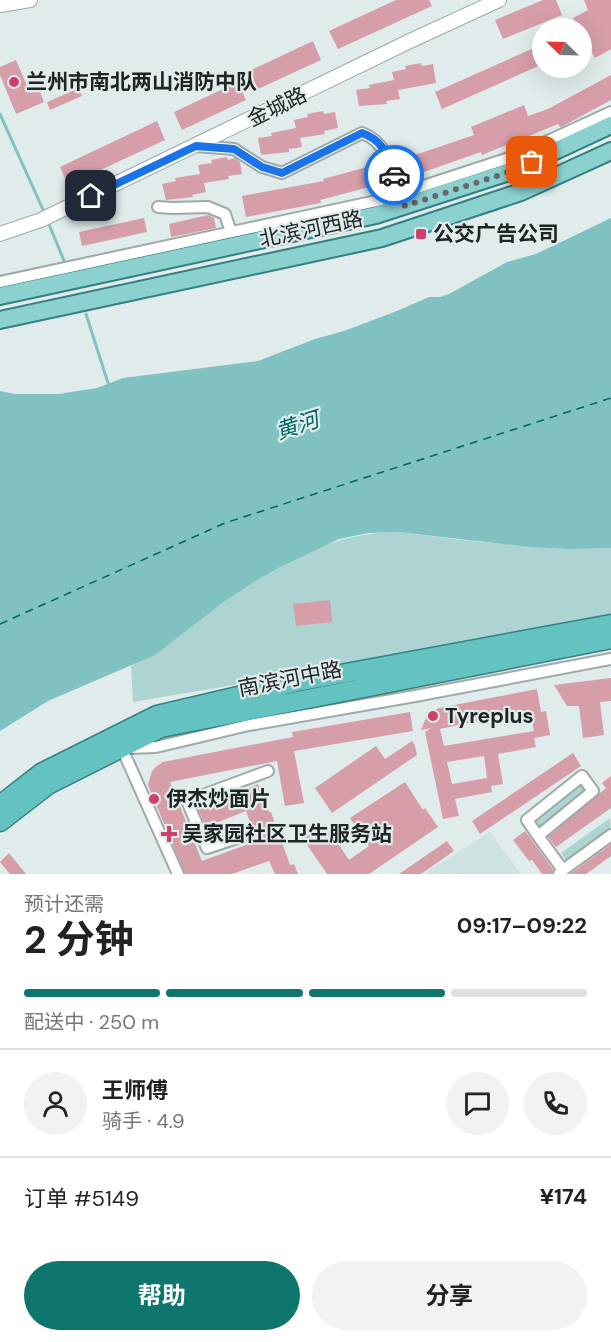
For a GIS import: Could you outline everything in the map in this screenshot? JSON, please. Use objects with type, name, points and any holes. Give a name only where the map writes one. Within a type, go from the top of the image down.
[{"type":"highway","name":"南滨河中路","points":[[0,822],[48,785],[119,742],[157,715],[297,682],[611,624]]},
{"type":"highway","name":"南滨河中路","points":[[0,805],[42,773],[161,728],[611,639]]},
{"type":"main road","name":"北滨河西路","points":[[0,296],[376,215],[403,200],[512,171],[611,125]]},
{"type":"main road","name":"北滨河西路","points":[[0,320],[382,238],[521,192],[611,151]]},
{"type":"street","points":[[0,5],[30,0]]},
{"type":"street","name":"金城路","points":[[0,234],[54,214],[499,0]]},
{"type":"street","points":[[0,282],[231,232],[403,200],[515,156],[611,112]]},
{"type":"street","points":[[196,146],[234,149],[262,167],[282,173],[362,133],[373,137],[384,147],[403,200]]},
{"type":"street","points":[[158,207],[208,207],[225,214],[231,232]]},
{"type":"street","points":[[119,742],[156,747],[249,724],[611,659]]},
{"type":"street","points":[[119,742],[178,874]]},
{"type":"street","points":[[243,836],[207,848],[187,801],[268,771]]},
{"type":"street","points":[[538,836],[593,791],[582,776],[527,820],[561,872],[611,835]]},
{"type":"shaded area","points":[[398,532],[531,546],[611,548],[611,616],[370,662],[133,702],[131,666],[168,644],[244,588],[286,563],[329,544],[375,533]]},
{"type":"shaded area","points":[[581,782],[588,792],[540,829],[532,819]]},
{"type":"shaded area","points":[[610,818],[611,832],[568,863],[561,853]]},
{"type":"shaded area","points":[[490,832],[521,874],[424,874]]},
{"type":"water","name":"黄河","points":[[611,218],[611,548],[531,547],[398,532],[368,533],[339,539],[257,580],[225,601],[155,655],[48,701],[0,731],[0,391],[15,394],[58,394],[97,388],[123,378],[258,361],[315,339],[344,331],[429,297],[449,294],[507,262],[536,254]]},
{"type":"building","points":[[396,0],[429,0],[432,6],[338,49],[329,31]]},
{"type":"building","points":[[543,0],[556,0],[562,15],[555,18],[532,18],[532,27],[503,39],[495,20]]},
{"type":"building","points":[[584,0],[611,0],[611,49],[595,58],[592,53],[592,18],[573,18],[588,10]]},
{"type":"building","points":[[313,41],[321,60],[258,89],[249,71]]},
{"type":"building","points":[[532,49],[532,69],[442,109],[435,92]]},
{"type":"building","name":"兰州市南北两山消防中队","points":[[16,60],[30,93],[39,89],[44,102],[16,114],[0,75],[0,67]]},
{"type":"building","points":[[421,63],[422,66],[433,64],[436,83],[398,90],[400,99],[386,101],[387,104],[359,106],[356,90],[394,80],[392,72],[406,69],[405,66]]},
{"type":"building","points":[[611,75],[611,100],[563,126],[560,127],[558,124],[482,155],[481,152],[404,179],[397,161],[474,135],[471,127],[524,105],[528,116],[548,109]]},
{"type":"building","points":[[238,82],[246,100],[182,130],[174,112]]},
{"type":"building","points":[[79,88],[82,96],[50,110],[47,102]]},
{"type":"building","points":[[323,111],[324,114],[335,112],[338,128],[324,131],[325,134],[300,138],[302,147],[289,149],[289,152],[261,155],[258,138],[296,128],[294,120],[308,117],[307,114]]},
{"type":"building","points":[[157,121],[165,140],[68,185],[60,167]]},
{"type":"building","points":[[227,157],[228,160],[235,158],[240,162],[242,174],[228,176],[229,179],[204,183],[206,192],[192,195],[193,197],[166,200],[162,184],[176,181],[175,178],[200,174],[198,165]]},
{"type":"building","points":[[382,163],[388,182],[320,200],[321,203],[246,217],[242,196],[324,181],[323,179]]},
{"type":"building","points":[[208,215],[214,218],[216,228],[171,237],[169,224]]},
{"type":"building","points":[[144,218],[147,232],[82,246],[79,232]]},
{"type":"building","points":[[330,600],[332,622],[296,626],[293,604]]},
{"type":"building","points":[[611,678],[611,701],[600,702],[604,735],[583,738],[579,706],[567,706],[554,685]]},
{"type":"building","points":[[537,689],[541,712],[546,711],[550,735],[534,738],[536,747],[498,754],[503,784],[491,786],[492,792],[455,799],[459,816],[443,819],[425,732],[431,728],[421,730],[428,713],[439,708]],"holes":[[[525,711],[526,717],[531,716],[534,731],[444,746],[440,729]],[[484,756],[487,778],[452,784],[447,762]]]},
{"type":"building","points":[[410,712],[413,731],[294,751],[304,803],[285,806],[277,761],[170,782],[202,861],[257,841],[246,811],[206,827],[198,809],[258,784],[269,812],[271,812],[290,865],[294,864],[298,874],[275,874],[269,861],[232,874],[185,874],[148,785],[152,771],[157,766],[163,762],[293,737],[292,732]]},
{"type":"building","points":[[412,741],[417,755],[332,813],[315,788],[376,746],[385,759]]},
{"type":"building","points":[[573,753],[581,766],[480,834],[472,821]]},
{"type":"building","points":[[611,776],[611,808],[556,847],[548,837],[606,788],[602,783]]},
{"type":"building","points":[[405,782],[423,810],[425,808],[438,827],[369,874],[327,874],[303,839],[325,824],[349,860],[369,846],[350,818]]},
{"type":"building","points":[[525,831],[553,869],[552,874],[542,874],[513,840]]},
{"type":"building","points":[[447,841],[454,851],[421,874],[399,874]]},
{"type":"building","points":[[611,844],[611,856],[586,874],[570,874]]},
{"type":"building","points":[[9,853],[26,874],[10,874],[0,862]]},
{"type":"waterway","points":[[0,114],[45,214]]},
{"type":"waterway","points":[[48,222],[65,263]]},
{"type":"waterway","points":[[86,314],[109,386]]},
{"type":"ferry route","points":[[0,624],[225,523],[611,398]]},
{"type":"way so far","points":[[394,175],[405,206],[512,171],[532,162]]},
{"type":"place","name":"兰州市南北两山消防中队","points":[[14,82]]},
{"type":"place","name":"公交广告公司","points":[[421,234]]},
{"type":"place","name":"Tyreplus","points":[[433,716]]},
{"type":"place","name":"伊杰炒面片","points":[[154,799]]},
{"type":"place","name":"吴家园社区卫生服务站","points":[[169,834]]},
{"type":"route","points":[[91,196],[196,146],[234,149],[262,167],[282,173],[362,133],[373,137],[384,147],[394,175]]}]
